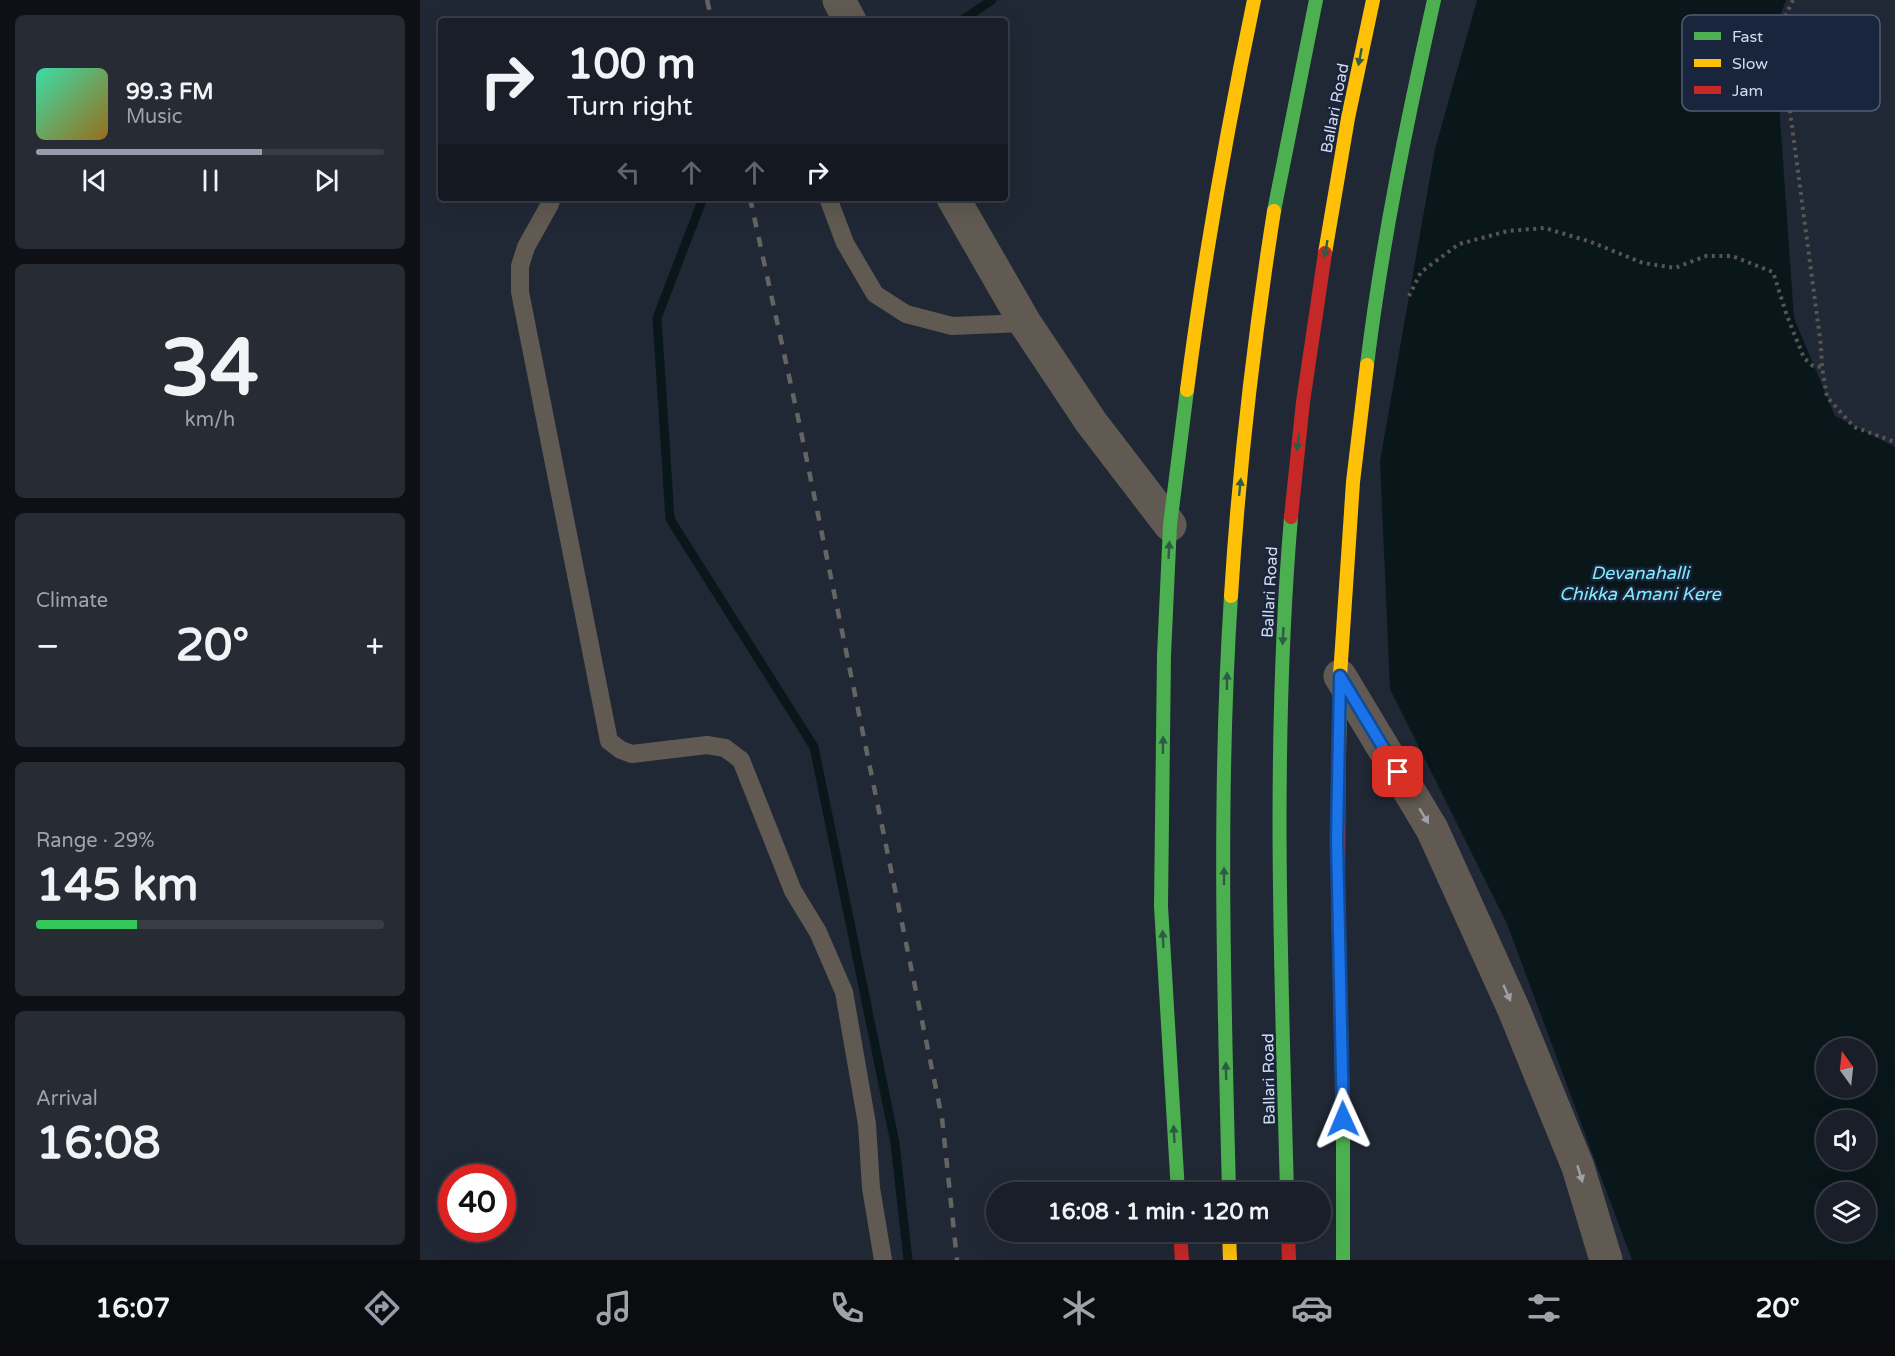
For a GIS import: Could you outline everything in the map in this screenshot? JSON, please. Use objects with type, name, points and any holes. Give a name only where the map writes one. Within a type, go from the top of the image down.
[{"type":"main road","points":[[1177,1182],[1161,906],[1164,655],[1170,525],[1198,306],[1254,0]]},
{"type":"main road","points":[[1229,1182],[1224,976],[1224,806],[1227,661],[1236,529],[1251,373],[1278,188],[1316,0]]},
{"type":"main road","name":"Ballari Road","points":[[1287,1182],[1279,835],[1281,679],[1289,516],[1318,297],[1338,175],[1373,0]]},
{"type":"main road","points":[[1343,1260],[1337,840],[1340,676],[1353,482],[1376,293],[1407,122],[1434,0]]},
{"type":"main road","points":[[1181,1242],[1182,1260]]},
{"type":"main road","points":[[1230,1242],[1230,1260]]},
{"type":"main road","points":[[1288,1242],[1288,1260]]},
{"type":"street","points":[[955,201],[1025,323],[1091,422],[1170,525]]},
{"type":"street","points":[[1340,676],[1432,829],[1490,956],[1578,1167],[1606,1260]]},
{"type":"lane","points":[[551,201],[526,247],[520,266],[520,292],[609,741],[621,750],[632,754],[707,745],[725,748],[741,760],[793,891],[819,933],[844,992],[867,1124],[871,1188],[883,1260]]},
{"type":"lane","points":[[829,201],[844,243],[875,294],[906,314],[952,326],[1025,323]]},
{"type":"path","points":[[1786,15],[1793,0]]},
{"type":"path","points":[[1790,111],[1827,397],[1854,427],[1895,442]]},
{"type":"path","points":[[1407,300],[1421,272],[1459,244],[1508,231],[1545,228],[1591,242],[1643,263],[1675,268],[1706,256],[1732,256],[1773,272],[1804,358],[1813,366],[1822,367]]},
{"type":"water","name":"Devanahalli Chikka Amani Kere","points":[[1477,0],[1786,0],[1780,15],[1682,15],[1682,111],[1780,111],[1794,318],[1835,416],[1895,447],[1895,1260],[1632,1260],[1507,924],[1390,689],[1380,461],[1435,149]]},
{"type":"waterway","points":[[965,18],[992,0]]},
{"type":"waterway","points":[[702,201],[657,318],[670,519],[814,747],[895,1143],[908,1260]]},
{"type":"railway","points":[[707,0],[711,18]]},
{"type":"railway","points":[[751,201],[799,422],[942,1118],[957,1260]]},
{"type":"traffic: fast","points":[[1274,211],[1316,0]]},
{"type":"traffic: fast","points":[[1367,365],[1396,182],[1434,0]]},
{"type":"traffic: fast","points":[[1177,1182],[1161,906],[1164,655],[1170,525],[1187,390]]},
{"type":"traffic: fast","points":[[1287,1182],[1280,770],[1285,601],[1291,517]]},
{"type":"traffic: fast","points":[[1229,1182],[1223,819],[1231,596]]},
{"type":"traffic: fast","points":[[1338,889],[1343,1119],[1343,1260]]},
{"type":"traffic: slow","points":[[1187,390],[1217,194],[1254,0]]},
{"type":"traffic: slow","points":[[1325,253],[1348,118],[1373,0]]},
{"type":"traffic: slow","points":[[1231,596],[1248,403],[1274,211]]},
{"type":"traffic: slow","points":[[1339,754],[1340,676],[1353,482],[1367,365]]},
{"type":"traffic: slow","points":[[1229,1242],[1230,1260]]},
{"type":"traffic: jam","points":[[1291,517],[1303,402],[1325,253]]},
{"type":"traffic: jam","points":[[1338,889],[1339,754]]},
{"type":"traffic: jam","points":[[1181,1242],[1182,1260]]},
{"type":"traffic: jam","points":[[1288,1242],[1289,1260]]},
{"type":"route","points":[[1343,1119],[1337,840],[1340,676],[1398,772]]}]
